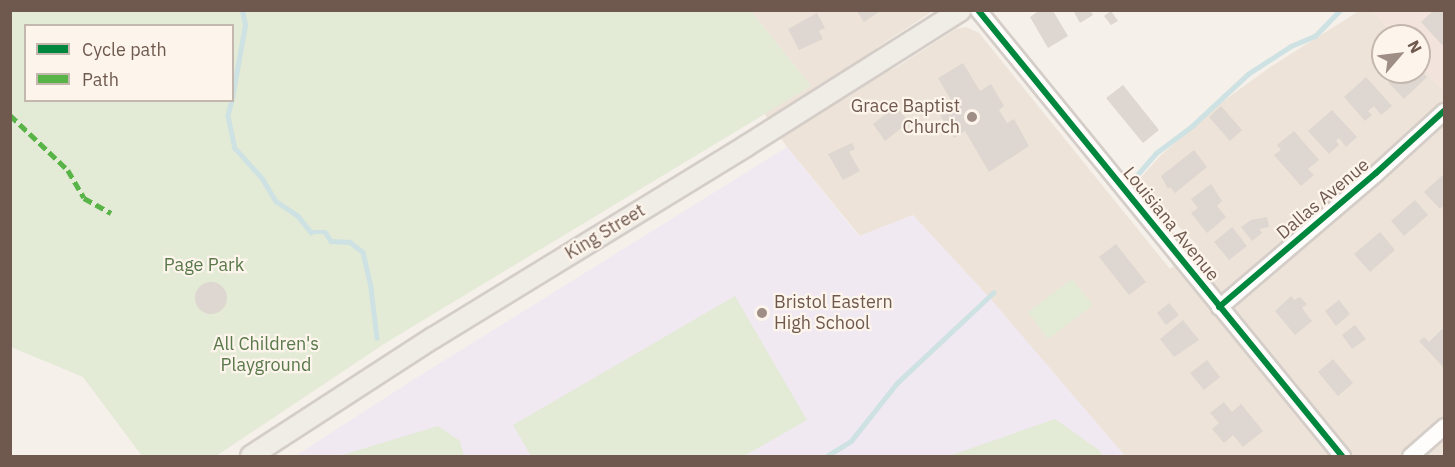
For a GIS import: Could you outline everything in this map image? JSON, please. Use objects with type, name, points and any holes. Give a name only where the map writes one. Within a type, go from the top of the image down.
[{"type":"main road","name":"King Street","points":[[251,456],[433,338],[746,146],[961,10]]},
{"type":"street","name":"Louisiana Avenue","points":[[978,10],[1342,456]]},
{"type":"street","name":"Dallas Avenue","points":[[1219,307],[1376,173],[1444,111]]},
{"type":"street","points":[[1410,456],[1444,426]]},
{"type":"shaded area","points":[[751,11],[933,11],[876,48],[892,70],[956,29],[966,27],[979,33],[1170,269],[1199,247],[1136,183],[1161,155],[1222,102],[1272,66],[1359,11],[1372,11],[1384,24],[1371,24],[1371,84],[1431,84],[1431,77],[1444,92],[1444,456],[1125,456],[913,215],[860,236],[787,147],[764,113],[811,86]]},
{"type":"shaded area","points":[[1372,11],[1444,11],[1444,92],[1431,77],[1431,24],[1384,24]]},
{"type":"shaded area","name":"Bristol Eastern High School","points":[[787,147],[859,236],[913,215],[989,297],[1125,456],[295,456],[416,378]]},
{"type":"green space","name":"Page Park","points":[[10,11],[751,11],[811,86],[387,342],[216,456],[142,456],[83,377],[11,347]]},
{"type":"green space","points":[[1072,279],[1093,305],[1048,339],[1028,312]]},
{"type":"green space","points":[[735,296],[807,420],[744,456],[531,456],[513,425]]},
{"type":"green space","points":[[1055,419],[1099,450],[1103,456],[949,456]]},
{"type":"green space","points":[[438,426],[460,441],[464,456],[339,456]]},
{"type":"building","points":[[856,10],[882,10],[864,22]]},
{"type":"building","points":[[1040,10],[1053,11],[1068,36],[1048,48],[1030,17]]},
{"type":"building","points":[[1073,10],[1090,10],[1093,15],[1080,23]]},
{"type":"building","points":[[1434,10],[1444,10],[1443,46],[1431,33],[1431,24],[1421,22]]},
{"type":"building","points":[[1111,11],[1118,21],[1111,25],[1104,16]]},
{"type":"building","points":[[817,13],[825,28],[819,31],[823,39],[799,50],[788,29]]},
{"type":"building","name":"Grace Baptist Church","points":[[963,63],[980,91],[991,84],[1004,106],[999,110],[1007,123],[1014,119],[1029,146],[989,172],[965,131],[954,138],[940,115],[955,107],[938,78]]},
{"type":"building","points":[[1366,77],[1392,106],[1381,115],[1374,106],[1368,111],[1372,115],[1365,121],[1344,97]]},
{"type":"building","points":[[1390,84],[1420,84],[1404,99]]},
{"type":"building","points":[[1123,85],[1159,130],[1143,143],[1106,98]]},
{"type":"building","points":[[896,106],[909,122],[885,141],[873,124]]},
{"type":"building","points":[[1221,106],[1242,130],[1230,141],[1209,117]]},
{"type":"building","points":[[1332,110],[1357,137],[1346,147],[1339,138],[1336,141],[1339,145],[1329,154],[1308,131]]},
{"type":"building","points":[[1294,131],[1319,160],[1308,169],[1314,175],[1301,186],[1274,155],[1281,150],[1277,145]]},
{"type":"building","points":[[852,143],[855,149],[849,152],[860,171],[843,180],[828,154]]},
{"type":"building","points":[[1194,150],[1207,167],[1175,193],[1170,187],[1168,189],[1161,176]]},
{"type":"building","points":[[1444,174],[1444,205],[1440,209],[1424,192]]},
{"type":"building","points":[[1211,184],[1222,201],[1217,206],[1226,217],[1207,233],[1191,213],[1198,208],[1191,199]]},
{"type":"building","points":[[1415,200],[1428,215],[1404,236],[1391,221]]},
{"type":"building","points":[[1267,217],[1269,227],[1259,229],[1262,233],[1252,241],[1241,227],[1251,220]]},
{"type":"building","points":[[1232,227],[1247,246],[1229,260],[1214,242]]},
{"type":"building","points":[[1380,232],[1395,250],[1370,272],[1354,254]]},
{"type":"building","points":[[1116,244],[1146,282],[1129,295],[1099,257]]},
{"type":"building","points":[[211,282],[222,287],[227,298],[222,309],[211,314],[200,309],[195,298],[200,287]]},
{"type":"building","points":[[1291,296],[1294,300],[1300,297],[1307,304],[1302,308],[1312,321],[1295,335],[1275,311]]},
{"type":"building","points":[[1339,300],[1350,314],[1336,326],[1325,311]]},
{"type":"building","points":[[1169,303],[1179,315],[1166,325],[1157,313]]},
{"type":"building","points":[[1183,320],[1199,340],[1174,357],[1160,339]]},
{"type":"building","points":[[1355,325],[1366,339],[1352,349],[1342,335]]},
{"type":"building","points":[[1442,329],[1444,332],[1443,367],[1419,341],[1424,337],[1429,342]]},
{"type":"building","points":[[1333,359],[1353,383],[1338,396],[1318,372]]},
{"type":"building","points":[[1207,360],[1220,377],[1204,390],[1190,373]]},
{"type":"building","points":[[1224,402],[1232,412],[1241,404],[1263,431],[1243,447],[1233,435],[1224,443],[1212,429],[1219,423],[1210,413]]},
{"type":"waterway","points":[[234,87],[245,25],[242,10]]},
{"type":"waterway","points":[[1137,175],[1156,153],[1192,126],[1248,74],[1291,46],[1315,36],[1340,10]]},
{"type":"waterway","points":[[232,102],[228,116],[235,148],[262,178],[276,201],[298,216],[311,232],[325,232],[331,241],[350,242],[363,252],[371,288],[377,338]]},
{"type":"waterway","points":[[827,456],[851,441],[897,383],[993,293]]},
{"type":"marked path","points":[[10,115],[68,170],[84,198],[111,213]]},
{"type":"cycle path","points":[[978,10],[1342,456]]},
{"type":"cycle path","points":[[1219,307],[1376,173],[1444,111]]},
{"type":"place","name":"Grace Baptist Church","points":[[972,117]]},
{"type":"place","name":"Bristol Eastern High School","points":[[762,313]]},
{"type":"park label","name":"All Children's Playground","points":[[266,355]]}]
